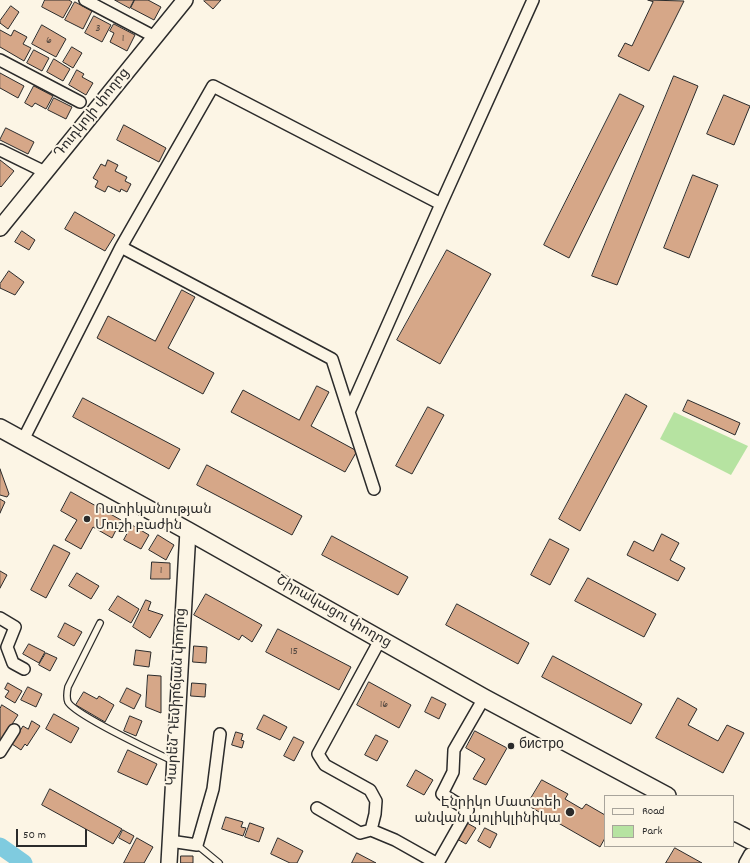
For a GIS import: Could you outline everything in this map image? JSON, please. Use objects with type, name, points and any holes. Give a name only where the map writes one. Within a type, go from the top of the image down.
[{"type":"main road","name":"Շիրակացու փողոց","points":[[0,428],[188,531],[484,698],[665,795]]},
{"type":"main road","points":[[734,832],[750,840]]},
{"type":"street","points":[[85,0],[155,37]]},
{"type":"street","name":"Դուդկոյի փողոց","points":[[0,228],[185,0]]},
{"type":"street","points":[[349,412],[533,0]]},
{"type":"street","points":[[0,60],[80,102]]},
{"type":"street","points":[[23,440],[121,247],[213,86],[441,204]]},
{"type":"street","points":[[0,150],[45,172]]},
{"type":"street","points":[[121,247],[332,359],[374,489]]},
{"type":"street","name":"Կարեն Դեմիրճյան փողոց","points":[[169,863],[188,531]]},
{"type":"street","points":[[0,618],[15,627],[7,647],[13,663],[24,669]]},
{"type":"street","points":[[371,830],[375,814],[376,801],[370,790],[325,765],[318,754],[380,640]]},
{"type":"street","points":[[317,808],[360,833],[371,830],[396,840],[437,863],[468,810],[442,794],[453,772],[454,750],[484,698]]},
{"type":"street","points":[[0,752],[14,730]]},
{"type":"street","points":[[170,841],[198,845],[213,789],[220,734]]},
{"type":"street","points":[[745,863],[750,854]]},
{"type":"lane","points":[[100,623],[71,679],[67,695],[68,702],[83,715],[175,762]]},
{"type":"lane","points":[[198,845],[219,863]]},
{"type":"green space","points":[[674,412],[748,446],[731,475],[660,439]]},
{"type":"building","points":[[45,0],[69,0],[72,2],[63,18],[42,7]]},
{"type":"building","points":[[115,0],[134,0],[130,8]]},
{"type":"building","points":[[135,0],[148,0],[161,7],[154,20],[131,8]]},
{"type":"building","points":[[221,0],[213,9],[204,1]]},
{"type":"building","points":[[648,0],[684,1],[649,71],[618,56],[625,43],[632,46],[653,2]]},
{"type":"building","points":[[75,2],[92,11],[83,29],[65,20]]},
{"type":"building","points":[[11,6],[19,12],[8,29],[0,23],[0,21]]},
{"type":"building","points":[[94,16],[111,25],[102,42],[85,33]]},
{"type":"building","points":[[114,24],[135,35],[127,51],[110,42],[114,33],[110,31]]},
{"type":"building","points":[[42,25],[66,39],[56,57],[32,44]]},
{"type":"building","points":[[0,30],[11,36],[14,30],[27,37],[23,44],[31,48],[24,61],[0,47]]},
{"type":"building","points":[[72,47],[82,53],[73,68],[63,62]]},
{"type":"building","points":[[34,50],[49,58],[42,71],[27,63]]},
{"type":"building","points":[[54,59],[70,69],[63,81],[47,72]]},
{"type":"building","points":[[77,70],[84,74],[82,77],[93,83],[86,95],[69,85]]},
{"type":"building","points":[[0,73],[24,86],[18,98],[0,88]]},
{"type":"building","points":[[674,76],[698,86],[617,285],[592,276]]},
{"type":"building","points":[[34,86],[53,96],[46,109],[35,103],[32,107],[25,103]]},
{"type":"building","points":[[620,94],[644,106],[569,258],[544,245]]},
{"type":"building","points":[[724,95],[750,106],[734,145],[707,134]]},
{"type":"building","points":[[54,98],[72,107],[66,119],[48,110]]},
{"type":"building","points":[[124,125],[166,148],[159,162],[117,140]]},
{"type":"building","points":[[6,128],[34,142],[28,154],[0,140]]},
{"type":"building","points":[[0,160],[14,171],[1,187],[0,186]]},
{"type":"building","points":[[108,160],[118,165],[115,171],[127,177],[125,181],[131,184],[127,192],[121,189],[120,192],[108,186],[105,192],[95,187],[98,181],[93,178],[101,164],[105,166]]},
{"type":"building","points":[[693,175],[718,185],[689,258],[664,248]]},
{"type":"building","points":[[75,212],[115,235],[105,251],[65,229]]},
{"type":"building","points":[[22,231],[35,240],[29,250],[15,242]]},
{"type":"building","points":[[447,250],[491,274],[440,364],[397,340]]},
{"type":"building","points":[[9,271],[24,282],[15,295],[0,288],[0,284]]},
{"type":"building","points":[[182,290],[195,297],[168,348],[214,373],[203,394],[97,338],[108,316],[155,341]]},
{"type":"building","points":[[317,386],[329,392],[311,426],[357,451],[345,472],[231,412],[243,390],[299,420]]},
{"type":"building","points":[[626,394],[647,406],[580,531],[559,519]]},
{"type":"building","points":[[83,398],[180,449],[169,469],[73,417]]},
{"type":"building","points":[[688,400],[740,423],[735,435],[683,411]]},
{"type":"building","points":[[428,407],[444,415],[412,474],[396,466]]},
{"type":"building","points":[[207,465],[302,516],[292,535],[197,485]]},
{"type":"building","points":[[0,469],[9,494],[7,497],[0,495]]},
{"type":"building","points":[[71,492],[121,520],[112,538],[93,527],[81,549],[65,540],[77,520],[61,511]]},
{"type":"building","points":[[0,499],[5,502],[0,513]]},
{"type":"building","points":[[132,525],[149,535],[141,549],[124,540]]},
{"type":"building","points":[[662,534],[679,543],[670,560],[685,568],[678,581],[627,555],[634,541],[653,551]]},
{"type":"building","points":[[158,535],[174,545],[166,560],[149,550]]},
{"type":"building","points":[[332,536],[408,577],[398,595],[322,555]]},
{"type":"building","points":[[550,539],[569,549],[550,585],[531,575]]},
{"type":"building","points":[[54,545],[70,553],[46,598],[31,590]]},
{"type":"building","points":[[152,562],[170,563],[170,579],[151,579]]},
{"type":"building","points":[[0,571],[7,575],[0,588]]},
{"type":"building","points":[[77,573],[99,586],[91,599],[69,586]]},
{"type":"building","points":[[588,578],[656,614],[644,637],[575,601]]},
{"type":"building","points":[[206,594],[262,625],[252,642],[242,635],[239,640],[194,615]]},
{"type":"building","points":[[118,596],[139,609],[131,623],[109,610]]},
{"type":"building","points":[[146,600],[151,602],[148,610],[163,615],[150,638],[133,627]]},
{"type":"building","points":[[457,604],[529,643],[518,664],[446,625]]},
{"type":"building","points":[[65,623],[82,632],[74,646],[58,637]]},
{"type":"building","points":[[278,629],[351,667],[339,690],[266,652]]},
{"type":"building","points":[[29,644],[45,652],[39,663],[23,654]]},
{"type":"building","points":[[194,646],[207,647],[206,663],[193,662]]},
{"type":"building","points":[[136,650],[151,652],[149,667],[134,665]]},
{"type":"building","points":[[46,653],[57,658],[50,671],[39,665]]},
{"type":"building","points":[[553,656],[642,704],[631,724],[542,677]]},
{"type":"building","points":[[148,675],[161,676],[161,713],[146,707]]},
{"type":"building","points":[[369,682],[411,705],[399,728],[357,705]]},
{"type":"building","points":[[8,683],[22,691],[15,703],[5,697],[9,691],[5,689]]},
{"type":"building","points":[[192,683],[206,684],[205,697],[191,696]]},
{"type":"building","points":[[28,687],[42,694],[36,707],[21,700]]},
{"type":"building","points":[[127,688],[141,695],[134,709],[120,702]]},
{"type":"building","points":[[84,692],[97,699],[99,696],[114,705],[105,722],[76,705]]},
{"type":"building","points":[[432,697],[446,704],[439,719],[425,712]]},
{"type":"building","points":[[678,698],[697,709],[688,725],[718,741],[727,725],[744,733],[723,773],[656,738]]},
{"type":"building","points":[[2,705],[18,715],[0,743],[0,709]]},
{"type":"building","points":[[54,714],[79,728],[71,743],[46,729]]},
{"type":"building","points":[[264,715],[287,727],[280,740],[257,729]]},
{"type":"building","points":[[130,716],[142,721],[136,736],[124,731]]},
{"type":"building","points":[[32,721],[40,726],[27,746],[25,744],[21,750],[12,744],[23,726],[28,729]]},
{"type":"building","points":[[475,731],[507,748],[486,785],[473,779],[485,759],[466,748]]},
{"type":"building","points":[[236,732],[243,734],[241,740],[244,741],[242,748],[232,745]]},
{"type":"building","points":[[376,735],[388,741],[377,761],[365,755]]},
{"type":"building","points":[[294,737],[304,742],[294,761],[284,756]]},
{"type":"building","points":[[128,750],[157,764],[147,785],[118,772]]},
{"type":"building","points":[[416,770],[433,780],[424,795],[407,786]]},
{"type":"building","name":"Էնրիկո Մատտեի անվան պոլիկլինիկա","points":[[542,780],[568,794],[565,799],[582,809],[586,804],[604,814],[604,840],[600,847],[527,805]]},
{"type":"building","points":[[50,789],[122,829],[113,844],[42,805]]},
{"type":"building","points":[[226,817],[243,822],[241,827],[246,828],[243,836],[222,829]]},
{"type":"building","points":[[250,823],[264,828],[259,842],[245,837]]},
{"type":"building","points":[[467,823],[476,828],[466,844],[457,839]]},
{"type":"building","points":[[485,828],[497,834],[490,848],[478,841]]},
{"type":"building","points":[[123,830],[134,836],[130,844],[119,838]]},
{"type":"building","points":[[137,838],[153,847],[144,863],[124,863]]},
{"type":"building","points":[[278,838],[303,851],[297,863],[290,863],[271,854]]},
{"type":"building","points":[[675,848],[702,863],[666,863]]},
{"type":"building","points":[[357,853],[376,863],[352,863]]},
{"type":"building","points":[[181,856],[193,856],[193,863],[181,863]]},
{"type":"waterway","points":[[0,846],[24,863]]},
{"type":"place","name":"Ոստիկանության Մուշի բաժին","points":[[87,519]]},
{"type":"place","name":"бистро","points":[[511,746]]},
{"type":"place","name":"Էնրիկո Մատտեի անվան պոլիկլինիկա","points":[[570,812]]}]
